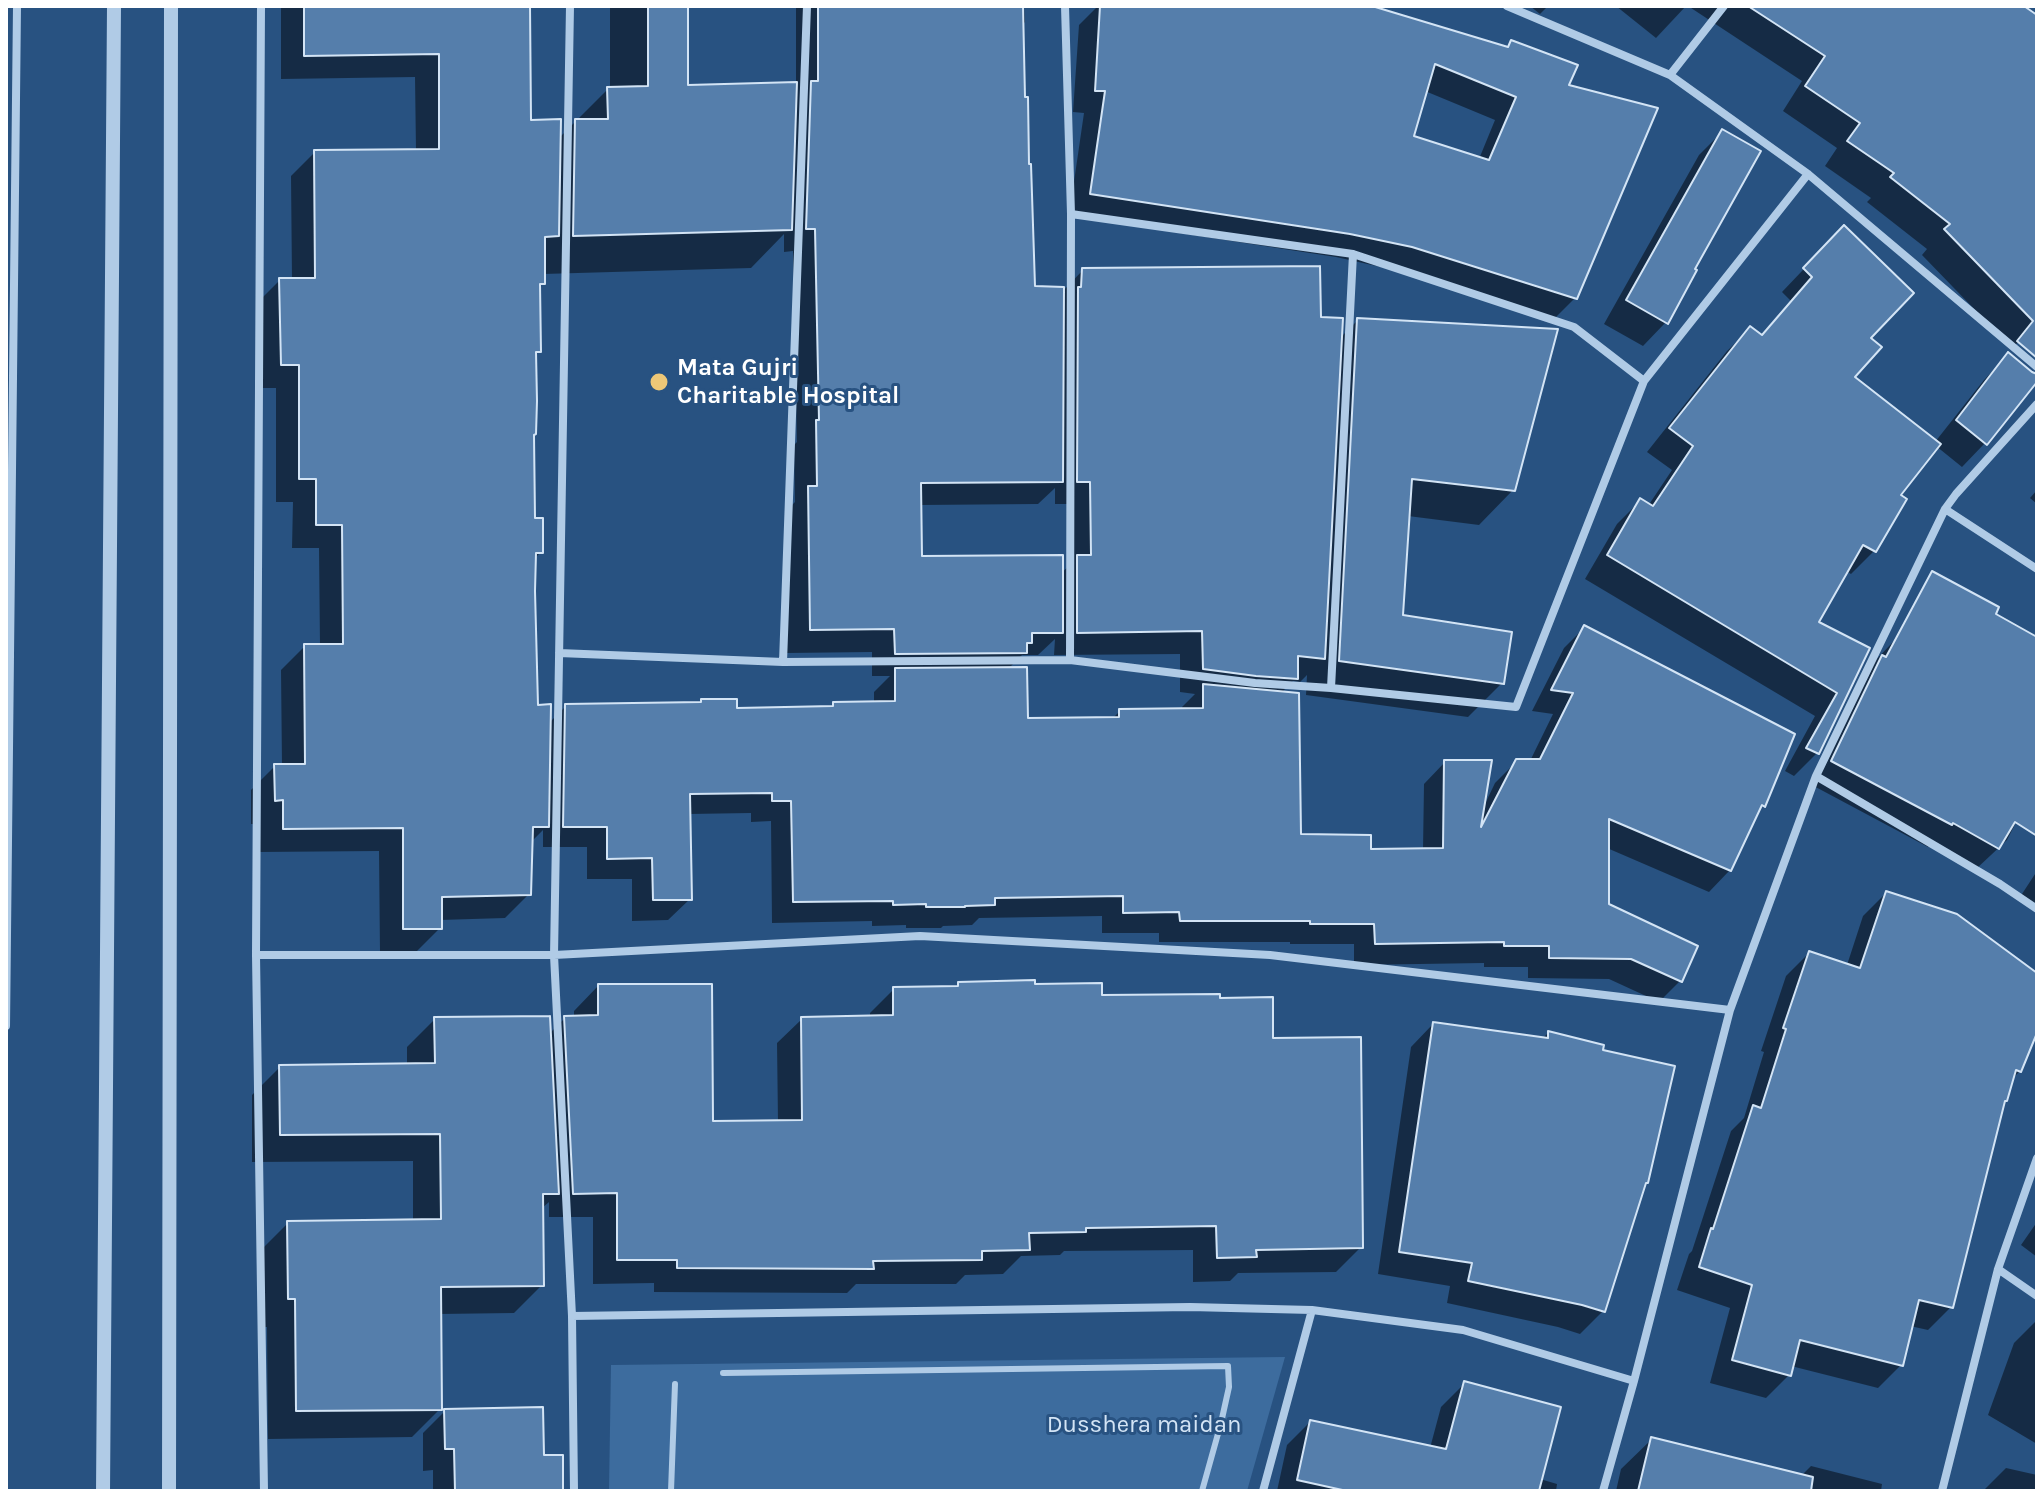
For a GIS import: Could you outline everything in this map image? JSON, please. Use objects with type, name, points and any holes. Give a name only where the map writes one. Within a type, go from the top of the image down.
[{"type":"street","points":[[6,1026],[11,207],[17,6]]},
{"type":"street","points":[[103,1491],[114,6]]},
{"type":"street","points":[[169,1491],[171,6]]},
{"type":"street","points":[[261,6],[256,955],[264,1491]]},
{"type":"street","points":[[570,6],[554,955],[572,1316],[574,1491]]},
{"type":"street","points":[[783,662],[807,6]]},
{"type":"street","points":[[1065,6],[1071,214],[1070,660]]},
{"type":"street","points":[[1507,6],[1670,75],[1808,174],[2037,367]]},
{"type":"street","points":[[1670,75],[1724,6]]},
{"type":"street","points":[[559,653],[783,662],[1070,660],[1255,683],[1516,707],[1644,381],[1808,174]]},
{"type":"street","points":[[1071,214],[1353,254],[1574,327],[1644,381]]},
{"type":"street","points":[[1331,688],[1353,254]]},
{"type":"street","points":[[1603,1491],[1730,1010],[1816,776],[1945,509],[2037,404]]},
{"type":"street","points":[[1945,509],[2037,569]]},
{"type":"street","points":[[1816,776],[2037,909]]},
{"type":"street","points":[[256,955],[554,955],[920,936],[1270,955],[1730,1010]]},
{"type":"street","points":[[1942,1491],[1998,1269],[2037,1158]]},
{"type":"street","points":[[1998,1269],[2037,1296]]},
{"type":"street","points":[[572,1316],[1190,1307],[1312,1310],[1463,1330],[1634,1381]]},
{"type":"street","points":[[1263,1491],[1312,1310]]},
{"type":"lane","points":[[723,1373],[1228,1366],[1229,1387],[1202,1491]]},
{"type":"lane","points":[[671,1491],[675,1384]]},
{"type":"green space","name":"Dusshera maidan","points":[[1285,1357],[1247,1491],[609,1491],[611,1365]]},
{"type":"building","points":[[304,6],[530,6],[531,120],[561,119],[559,236],[545,237],[545,284],[540,284],[541,352],[536,352],[534,435],[535,518],[543,518],[543,553],[536,553],[538,705],[551,704],[549,827],[533,827],[531,895],[442,897],[442,929],[403,929],[403,828],[283,829],[283,800],[275,801],[274,764],[305,764],[304,644],[343,644],[342,525],[316,525],[316,479],[299,479],[299,365],[281,365],[279,278],[315,278],[314,150],[439,149],[439,54],[304,56]]},
{"type":"building","points":[[648,6],[688,6],[688,85],[797,82],[792,230],[573,236],[575,119],[608,119],[607,87],[648,86]]},
{"type":"building","points":[[818,6],[1023,6],[1035,286],[1064,287],[1063,482],[921,483],[922,556],[1063,555],[1063,633],[1032,633],[1032,643],[1027,643],[1027,653],[895,654],[894,629],[810,630],[808,486],[817,486],[816,420],[819,420],[815,229],[806,229],[811,81],[818,81]]},
{"type":"building","points":[[1100,6],[1372,6],[1508,47],[1511,40],[1578,65],[1569,85],[1658,108],[1577,299],[1412,247],[1350,234],[1090,194],[1105,91],[1095,91]],"holes":[[[1435,64],[1516,97],[1489,160],[1414,136]]]},
{"type":"building","points":[[1748,6],[2024,6],[2037,15],[2037,358],[2017,341],[2033,321],[1944,229],[1950,224],[1890,177],[1894,173],[1847,141],[1860,123],[1805,86],[1825,56]]},
{"type":"building","points":[[1722,129],[1761,151],[1668,324],[1626,300]]},
{"type":"building","points":[[1844,225],[1914,293],[1871,338],[1882,347],[1855,377],[1941,444],[1901,495],[1907,499],[1876,552],[1863,545],[1819,622],[1870,648],[1819,754],[1806,748],[1837,693],[1607,555],[1640,498],[1653,506],[1693,446],[1669,428],[1750,326],[1762,335],[1812,277],[1803,268]]},
{"type":"building","points":[[1320,266],[1321,317],[1343,318],[1325,659],[1298,656],[1298,679],[1256,676],[1203,669],[1202,631],[1077,633],[1077,555],[1091,555],[1090,482],[1077,482],[1078,287],[1081,287],[1082,268]]},
{"type":"building","points":[[1357,318],[1558,329],[1515,491],[1412,479],[1403,615],[1512,632],[1504,684],[1339,661]]},
{"type":"building","points":[[2008,352],[2037,374],[2037,382],[1987,445],[1956,420]]},
{"type":"building","points":[[1932,571],[1999,607],[1996,614],[2037,637],[2037,836],[2015,822],[1999,849],[1831,761],[1882,655],[1886,657]]},
{"type":"building","points":[[1584,625],[1795,734],[1765,807],[1762,805],[1731,871],[1609,819],[1609,904],[1698,946],[1682,982],[1631,959],[1549,958],[1549,946],[1504,946],[1504,942],[1375,944],[1374,924],[1180,921],[1179,912],[1123,913],[1123,896],[995,898],[995,905],[965,907],[893,905],[893,901],[793,902],[791,801],[772,801],[772,793],[690,794],[692,900],[653,900],[652,858],[607,859],[607,827],[563,827],[565,704],[737,699],[737,708],[833,706],[833,702],[895,701],[895,668],[1027,667],[1028,718],[1119,717],[1119,709],[1203,708],[1203,684],[1299,693],[1301,834],[1371,835],[1371,849],[1443,848],[1444,760],[1492,760],[1481,827],[1516,759],[1540,759],[1573,693],[1551,690]]},
{"type":"building","points":[[1886,891],[1957,914],[2037,973],[2037,1033],[2021,1072],[2016,1070],[2005,1101],[1953,1308],[1919,1300],[1903,1366],[1800,1340],[1791,1376],[1732,1360],[1752,1285],[1699,1267],[1753,1105],[1761,1108],[1809,951],[1860,968]]},
{"type":"building","points":[[1035,980],[1035,984],[1102,983],[1102,995],[1273,997],[1273,1038],[1361,1037],[1363,1248],[1256,1250],[1257,1257],[1217,1258],[1216,1226],[1086,1228],[1086,1232],[1029,1233],[1030,1250],[982,1251],[982,1260],[873,1261],[874,1269],[677,1268],[677,1260],[617,1260],[617,1193],[573,1194],[564,1016],[598,1015],[598,984],[712,984],[713,1121],[802,1120],[801,1017],[893,1015],[893,987]]},
{"type":"building","points":[[550,1016],[559,1194],[543,1194],[544,1286],[441,1287],[442,1410],[296,1411],[295,1299],[288,1299],[287,1221],[441,1219],[440,1134],[280,1135],[279,1065],[435,1063],[434,1017]]},
{"type":"building","points":[[1433,1022],[1548,1038],[1548,1031],[1604,1045],[1603,1050],[1675,1066],[1648,1183],[1605,1312],[1468,1281],[1472,1263],[1399,1252]]},
{"type":"building","points":[[1464,1381],[1561,1407],[1539,1491],[1347,1491],[1297,1480],[1310,1420],[1446,1449]]},
{"type":"building","points":[[543,1407],[544,1455],[563,1455],[563,1491],[455,1491],[454,1449],[445,1449],[444,1409]]},
{"type":"building","points":[[1651,1437],[1813,1477],[1811,1491],[1638,1491]]},
{"type":"place","name":"Mata Gujri Charitable Hospital","points":[[659,382]]}]
